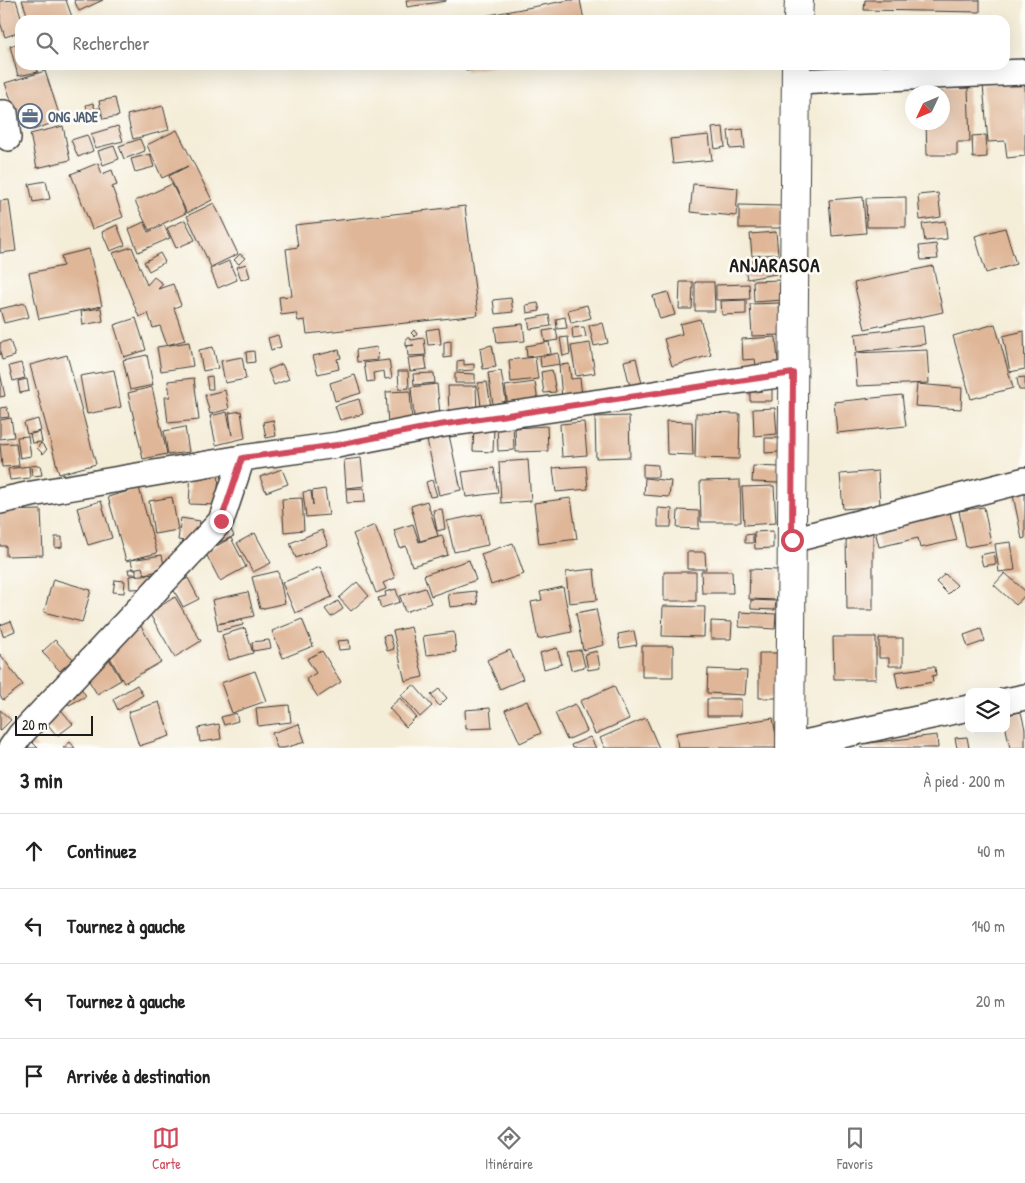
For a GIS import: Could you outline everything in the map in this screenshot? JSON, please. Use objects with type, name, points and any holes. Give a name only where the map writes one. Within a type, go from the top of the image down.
[{"type":"main road","points":[[798,15],[799,0]]},
{"type":"main road","points":[[790,747],[796,73]]},
{"type":"street","points":[[796,73],[1025,72]]},
{"type":"street","points":[[2,106],[8,138]]},
{"type":"street","points":[[0,501],[242,458],[337,445],[439,425],[793,373]]},
{"type":"street","points":[[11,748],[21,734],[221,521],[242,458]]},
{"type":"street","points":[[792,540],[1025,480]]},
{"type":"street","points":[[1010,700],[1025,697]]},
{"type":"street","points":[[790,747],[965,709]]},
{"type":"building","points":[[16,0],[20,15],[15,15],[15,34],[5,37],[0,22],[0,1]]},
{"type":"building","points":[[22,0],[66,0],[71,15],[27,15]]},
{"type":"building","points":[[74,0],[103,0],[79,11]]},
{"type":"building","points":[[406,0],[446,0],[446,1],[407,7]]},
{"type":"building","points":[[570,0],[580,0],[583,15],[489,15]]},
{"type":"building","points":[[865,0],[980,0],[980,12],[864,10]]},
{"type":"building","points":[[15,44],[15,65],[10,46]]},
{"type":"building","points":[[16,70],[37,70],[38,72],[18,76]]},
{"type":"building","points":[[45,71],[61,120],[33,130],[28,116],[18,119],[5,83]]},
{"type":"building","points":[[1025,81],[1025,156],[1007,158],[1005,141],[988,142],[983,85]]},
{"type":"building","points":[[950,88],[968,88],[970,142],[957,142],[957,155],[927,155],[926,130],[950,130]]},
{"type":"building","points":[[115,98],[119,116],[103,119],[99,101]]},
{"type":"building","points":[[93,103],[95,109],[99,108],[101,115],[89,118],[86,105]]},
{"type":"building","points":[[163,106],[169,130],[133,139],[127,115]]},
{"type":"building","points":[[63,126],[70,160],[37,168],[30,134]]},
{"type":"building","points":[[118,126],[123,141],[95,148],[91,134]]},
{"type":"building","points":[[723,127],[725,147],[715,149],[712,128]]},
{"type":"building","points":[[743,129],[745,148],[730,149],[728,131]]},
{"type":"building","points":[[177,130],[212,200],[187,213],[169,176],[188,166],[162,178],[147,145]]},
{"type":"building","points":[[87,135],[93,151],[78,157],[71,140]]},
{"type":"building","points":[[709,135],[712,160],[673,164],[670,139]]},
{"type":"building","points":[[986,135],[987,157],[973,158],[972,136]]},
{"type":"building","points":[[140,139],[145,151],[124,159],[119,146]]},
{"type":"building","points":[[114,146],[119,159],[103,165],[98,151]]},
{"type":"building","points":[[150,154],[154,167],[135,172],[131,159]]},
{"type":"building","points":[[98,163],[102,174],[112,170],[117,185],[112,187],[123,217],[92,229],[71,174]]},
{"type":"building","points":[[46,181],[50,199],[33,202],[29,184]]},
{"type":"building","points":[[172,184],[186,213],[149,230],[135,201]]},
{"type":"building","points":[[693,184],[738,188],[736,216],[690,212]]},
{"type":"building","points":[[938,193],[941,217],[920,220],[918,195]]},
{"type":"building","points":[[863,197],[866,233],[832,236],[829,200]]},
{"type":"building","points":[[906,197],[906,227],[867,227],[866,198]]},
{"type":"building","points":[[9,200],[16,251],[0,253],[0,201]]},
{"type":"building","points":[[214,203],[238,254],[211,267],[187,216]]},
{"type":"building","points":[[739,205],[781,206],[781,228],[739,228]]},
{"type":"building","points":[[465,206],[478,315],[307,334],[305,320],[298,321],[296,313],[281,315],[279,297],[292,296],[286,249],[298,247],[295,225]]},
{"type":"building","points":[[185,220],[195,240],[176,248],[167,228]]},
{"type":"building","points":[[945,221],[947,239],[925,241],[922,224]]},
{"type":"building","points":[[144,222],[148,232],[164,225],[170,238],[138,252],[129,229]]},
{"type":"building","points":[[117,225],[125,245],[110,251],[102,232]]},
{"type":"building","points":[[1005,228],[1016,264],[986,273],[975,236]]},
{"type":"building","points":[[776,232],[778,254],[752,256],[750,234]]},
{"type":"building","points":[[936,244],[938,259],[921,260],[919,246]]},
{"type":"building","points":[[132,247],[147,285],[154,277],[163,284],[158,289],[173,284],[181,305],[174,308],[185,340],[167,345],[160,326],[153,328],[148,313],[139,317],[113,253]]},
{"type":"building","points":[[89,249],[102,306],[39,319],[29,273],[63,266],[61,256]]},
{"type":"building","points":[[160,253],[165,262],[149,271],[144,262]]},
{"type":"building","points":[[240,254],[245,258],[239,264],[234,260]]},
{"type":"building","points":[[773,258],[776,274],[747,279],[744,262]]},
{"type":"building","points":[[229,261],[237,280],[218,288],[210,269]]},
{"type":"building","points":[[246,264],[250,277],[241,280],[237,267]]},
{"type":"building","points":[[933,266],[943,312],[865,329],[854,283]]},
{"type":"building","points":[[781,280],[783,300],[754,302],[753,281]]},
{"type":"building","points":[[680,282],[693,282],[692,309],[679,309]]},
{"type":"building","points":[[695,282],[714,282],[715,311],[695,311]]},
{"type":"building","points":[[749,284],[750,299],[716,300],[716,285]]},
{"type":"building","points":[[668,292],[675,315],[660,319],[653,296]]},
{"type":"building","points":[[511,298],[513,312],[495,314],[493,300]]},
{"type":"building","points":[[746,300],[746,314],[722,315],[721,301]]},
{"type":"building","points":[[25,303],[29,317],[4,323],[0,309]]},
{"type":"building","points":[[538,303],[540,311],[527,313],[526,305]]},
{"type":"building","points":[[779,303],[781,335],[752,336],[750,304]]},
{"type":"building","points":[[587,305],[591,318],[571,323],[568,310]]},
{"type":"building","points":[[101,308],[103,321],[83,325],[81,311]]},
{"type":"building","points":[[549,315],[551,326],[530,329],[528,319]]},
{"type":"building","points":[[565,317],[567,328],[557,329],[556,319]]},
{"type":"building","points":[[136,318],[146,350],[124,357],[114,325]]},
{"type":"building","points":[[700,319],[711,355],[672,366],[664,339],[682,334],[680,324]]},
{"type":"building","points":[[603,323],[608,343],[594,346],[589,325]]},
{"type":"building","points":[[523,324],[525,341],[497,343],[495,327]]},
{"type":"building","points":[[995,324],[1013,388],[971,399],[953,336]]},
{"type":"building","points":[[923,326],[925,344],[857,352],[855,334]]},
{"type":"building","points":[[584,327],[586,337],[573,339],[572,328]]},
{"type":"building","points":[[439,328],[441,344],[428,345],[426,330]]},
{"type":"building","points":[[556,329],[558,340],[545,342],[543,331]]},
{"type":"building","points":[[414,330],[417,334],[415,337],[411,333]]},
{"type":"building","points":[[1024,331],[1025,369],[1010,372],[1003,336]]},
{"type":"building","points":[[278,335],[281,347],[271,350],[268,338]]},
{"type":"building","points":[[568,337],[570,354],[563,356],[560,338]]},
{"type":"building","points":[[776,337],[778,363],[756,365],[755,359],[743,360],[742,339]]},
{"type":"building","points":[[406,338],[411,340],[424,338],[426,355],[408,356],[407,346],[414,345],[406,346]]},
{"type":"building","points":[[10,340],[15,356],[2,360],[0,343]]},
{"type":"building","points":[[451,341],[451,357],[444,358],[444,342]]},
{"type":"building","points":[[189,342],[193,366],[161,371],[157,347]]},
{"type":"building","points":[[549,342],[551,354],[527,357],[526,346]]},
{"type":"building","points":[[590,343],[595,373],[576,376],[571,346]]},
{"type":"building","points":[[492,345],[496,367],[483,369],[480,348]]},
{"type":"building","points":[[213,347],[218,368],[203,371],[199,350]]},
{"type":"building","points":[[377,347],[378,360],[357,362],[356,350]]},
{"type":"building","points":[[339,350],[341,358],[337,359],[339,369],[318,374],[313,356]]},
{"type":"building","points":[[927,350],[929,383],[857,386],[855,353]]},
{"type":"building","points":[[254,351],[255,362],[247,363],[246,352]]},
{"type":"building","points":[[558,353],[560,364],[541,367],[540,357]]},
{"type":"building","points":[[67,355],[96,464],[59,474],[30,365]]},
{"type":"building","points":[[147,355],[153,385],[130,390],[123,360]]},
{"type":"building","points":[[425,356],[427,369],[410,371],[408,358]]},
{"type":"building","points":[[242,357],[246,379],[225,383],[221,361]]},
{"type":"building","points":[[535,357],[538,379],[511,382],[509,360]]},
{"type":"building","points":[[636,358],[642,384],[630,387],[624,361]]},
{"type":"building","points":[[389,360],[392,378],[385,379],[384,371],[373,373],[374,381],[367,382],[364,363]]},
{"type":"building","points":[[464,360],[464,365],[474,364],[474,370],[457,371],[457,361]]},
{"type":"building","points":[[21,363],[25,378],[13,381],[9,366]]},
{"type":"building","points":[[282,364],[289,379],[274,385],[268,370]]},
{"type":"building","points":[[569,364],[571,379],[580,378],[582,396],[562,398],[559,365]]},
{"type":"building","points":[[114,370],[121,407],[87,414],[80,376]]},
{"type":"building","points":[[552,370],[556,392],[544,393],[541,372]]},
{"type":"building","points":[[398,371],[408,371],[409,388],[399,389]]},
{"type":"building","points":[[501,371],[506,401],[493,404],[488,373]]},
{"type":"building","points":[[0,373],[5,396],[0,397]]},
{"type":"building","points":[[434,373],[435,383],[414,385],[413,374]]},
{"type":"building","points":[[455,373],[475,374],[475,383],[455,383]]},
{"type":"building","points":[[355,375],[361,393],[335,401],[330,383]]},
{"type":"building","points":[[212,376],[213,389],[208,389],[206,377]]},
{"type":"building","points":[[1025,377],[1025,390],[1019,390],[1017,378]]},
{"type":"building","points":[[194,378],[199,420],[168,423],[165,397],[170,397],[168,381]]},
{"type":"building","points":[[27,379],[29,391],[20,393],[18,381]]},
{"type":"building","points":[[487,382],[492,413],[482,414],[478,383]]},
{"type":"building","points":[[535,382],[538,402],[508,406],[505,386]]},
{"type":"building","points":[[437,384],[440,414],[414,417],[411,387]]},
{"type":"building","points":[[917,384],[962,388],[961,409],[915,406]]},
{"type":"building","points":[[448,386],[476,386],[477,415],[449,415]]},
{"type":"building","points":[[152,387],[167,454],[143,459],[128,393]]},
{"type":"building","points":[[750,388],[772,388],[772,401],[750,401]]},
{"type":"building","points":[[225,390],[229,409],[210,414],[205,395]]},
{"type":"building","points":[[410,391],[412,423],[388,425],[386,392]]},
{"type":"building","points":[[902,395],[906,426],[837,433],[834,402]]},
{"type":"building","points":[[359,399],[363,414],[340,420],[335,406]]},
{"type":"building","points":[[7,407],[9,417],[0,418],[0,408]]},
{"type":"building","points":[[775,408],[777,434],[754,436],[753,409]]},
{"type":"building","points":[[241,411],[245,438],[216,445],[210,416],[227,412],[232,435],[229,413]]},
{"type":"building","points":[[696,413],[740,414],[739,459],[695,458]]},
{"type":"building","points":[[629,416],[630,457],[596,458],[595,417]]},
{"type":"building","points":[[11,418],[14,437],[0,439],[0,420]]},
{"type":"building","points":[[38,419],[41,431],[27,434],[24,423]]},
{"type":"building","points":[[273,420],[276,436],[266,438],[263,422]]},
{"type":"building","points":[[666,421],[692,422],[693,455],[667,454]]},
{"type":"building","points":[[497,422],[513,422],[514,450],[498,451]]},
{"type":"building","points":[[584,422],[587,455],[562,457],[560,424]]},
{"type":"building","points":[[547,426],[548,451],[516,452],[515,428]]},
{"type":"building","points":[[185,427],[189,452],[168,455],[164,431]]},
{"type":"building","points":[[474,427],[494,428],[493,452],[473,451]]},
{"type":"building","points":[[40,432],[42,442],[32,443],[30,434]]},
{"type":"building","points":[[449,435],[461,490],[439,495],[427,440]]},
{"type":"building","points":[[28,436],[31,456],[20,458],[17,437]]},
{"type":"building","points":[[765,438],[779,438],[779,452],[765,453]]},
{"type":"building","points":[[16,443],[19,466],[2,467],[0,444]]},
{"type":"building","points":[[41,443],[47,449],[43,454],[37,448]]},
{"type":"building","points":[[361,458],[364,486],[346,488],[344,460]]},
{"type":"building","points":[[528,460],[531,501],[501,503],[499,462]]},
{"type":"building","points":[[643,464],[658,465],[658,477],[643,477]]},
{"type":"building","points":[[40,465],[42,475],[32,476],[31,466]]},
{"type":"building","points":[[29,466],[30,478],[10,480],[8,469]]},
{"type":"building","points":[[586,466],[588,489],[556,492],[553,468]]},
{"type":"building","points":[[753,466],[780,467],[779,483],[752,482]]},
{"type":"building","points":[[494,468],[498,493],[466,497],[462,472]]},
{"type":"building","points":[[282,469],[288,484],[266,492],[260,477]]},
{"type":"building","points":[[191,471],[219,472],[217,505],[189,504]]},
{"type":"building","points":[[878,471],[880,506],[843,509],[840,474]]},
{"type":"building","points":[[645,478],[671,481],[669,497],[644,495]]},
{"type":"building","points":[[432,480],[437,496],[430,497],[426,482]]},
{"type":"building","points":[[740,480],[741,522],[701,522],[700,481]]},
{"type":"building","points":[[774,486],[776,523],[744,525],[742,487]]},
{"type":"building","points":[[1025,487],[1025,538],[1022,539],[1012,490]]},
{"type":"building","points":[[139,488],[157,553],[126,561],[108,497]]},
{"type":"building","points":[[364,488],[365,502],[347,503],[346,489]]},
{"type":"building","points":[[325,489],[329,515],[306,517],[303,492],[311,491],[313,505],[312,491]]},
{"type":"building","points":[[172,497],[178,530],[154,534],[149,501]]},
{"type":"building","points":[[302,498],[304,530],[284,532],[282,499]]},
{"type":"building","points":[[571,498],[577,539],[539,544],[534,503]]},
{"type":"building","points":[[101,501],[112,538],[88,545],[77,508]]},
{"type":"building","points":[[427,501],[438,536],[420,541],[411,506]]},
{"type":"building","points":[[984,507],[991,543],[966,547],[959,511]]},
{"type":"building","points":[[658,508],[672,509],[671,527],[658,527]]},
{"type":"building","points":[[442,509],[445,529],[437,531],[433,510]]},
{"type":"building","points":[[949,509],[957,540],[920,548],[918,538],[879,547],[874,526]]},
{"type":"building","points":[[41,510],[43,555],[6,556],[6,546],[0,546],[0,511]]},
{"type":"building","points":[[678,510],[699,511],[699,529],[677,528]]},
{"type":"building","points":[[482,514],[488,545],[454,552],[447,521]]},
{"type":"building","points":[[181,518],[200,521],[197,543],[178,540]]},
{"type":"building","points":[[413,524],[419,542],[442,535],[448,555],[412,566],[406,546],[400,548],[394,530]]},
{"type":"building","points":[[229,525],[234,536],[216,544]]},
{"type":"building","points":[[375,525],[395,578],[383,583],[386,589],[376,593],[353,534]]},
{"type":"building","points":[[322,530],[328,545],[296,558],[290,543]]},
{"type":"building","points":[[773,531],[773,548],[755,549],[754,532]]},
{"type":"building","points":[[846,531],[873,531],[873,610],[847,610]]},
{"type":"building","points":[[255,533],[271,563],[253,572],[237,543]]},
{"type":"building","points":[[753,534],[753,543],[745,543],[745,535]]},
{"type":"building","points":[[55,537],[62,537],[62,547],[55,548]]},
{"type":"building","points":[[231,538],[246,567],[220,581],[205,552]]},
{"type":"building","points":[[1011,542],[1015,570],[999,572],[995,544]]},
{"type":"building","points":[[513,543],[524,574],[491,585],[481,554]]},
{"type":"building","points":[[687,552],[705,552],[706,569],[687,569]]},
{"type":"building","points":[[994,552],[996,564],[983,566],[980,555]]},
{"type":"building","points":[[162,555],[165,570],[144,574],[142,567],[133,569],[131,560]]},
{"type":"building","points":[[469,560],[476,580],[431,596],[424,575]]},
{"type":"building","points":[[320,567],[332,597],[295,613],[282,583]]},
{"type":"building","points":[[128,569],[136,569],[136,574],[129,574]]},
{"type":"building","points":[[594,569],[597,600],[569,603],[566,572]]},
{"type":"building","points":[[750,569],[778,570],[777,600],[749,599]]},
{"type":"building","points":[[278,571],[285,603],[260,609],[252,577]]},
{"type":"building","points":[[701,571],[732,571],[733,593],[702,593]]},
{"type":"building","points":[[664,572],[696,572],[696,601],[664,601]]},
{"type":"building","points":[[1005,573],[1025,591],[1025,595],[1016,605],[994,585]]},
{"type":"building","points":[[156,574],[157,588],[130,589],[129,576]]},
{"type":"building","points":[[945,574],[957,585],[948,594],[936,582]]},
{"type":"building","points":[[188,578],[199,599],[183,607],[172,587]]},
{"type":"building","points":[[53,579],[91,590],[82,622],[44,612]]},
{"type":"building","points":[[115,580],[125,581],[124,593],[113,592]]},
{"type":"building","points":[[357,582],[369,596],[351,611],[339,598]]},
{"type":"building","points":[[563,587],[572,632],[538,639],[531,602],[542,600],[540,592]]},
{"type":"building","points":[[425,588],[431,603],[405,612],[400,596]]},
{"type":"building","points":[[396,589],[400,602],[381,608],[378,598],[386,596],[385,592]]},
{"type":"building","points":[[476,591],[478,604],[450,607],[448,594]]},
{"type":"building","points":[[248,592],[254,616],[217,624],[212,600]]},
{"type":"building","points":[[175,597],[201,641],[175,657],[149,613]]},
{"type":"building","points":[[751,600],[776,601],[775,610],[751,609]]},
{"type":"building","points":[[338,601],[343,609],[331,617],[325,609]]},
{"type":"building","points":[[663,606],[705,607],[704,637],[662,636]]},
{"type":"building","points":[[596,609],[604,645],[583,650],[576,613]]},
{"type":"building","points":[[740,612],[776,614],[775,629],[739,627]]},
{"type":"building","points":[[302,619],[313,646],[283,658],[272,631]]},
{"type":"building","points":[[242,620],[243,625],[218,631],[217,624]]},
{"type":"building","points":[[11,621],[15,631],[3,636],[0,625]]},
{"type":"building","points":[[138,621],[161,662],[124,683],[104,647]]},
{"type":"building","points":[[711,621],[732,622],[731,639],[711,639]]},
{"type":"building","points":[[411,627],[423,677],[405,681],[393,631]]},
{"type":"building","points":[[245,628],[253,653],[229,660],[222,635]]},
{"type":"building","points":[[981,629],[985,641],[968,647],[964,635]]},
{"type":"building","points":[[634,631],[637,645],[620,648],[618,634]]},
{"type":"building","points":[[454,632],[456,652],[426,655],[423,636]]},
{"type":"building","points":[[390,635],[394,649],[387,651],[383,636]]},
{"type":"building","points":[[833,637],[876,637],[876,679],[834,679]]},
{"type":"building","points":[[879,638],[903,638],[903,666],[889,666],[889,658],[879,658]]},
{"type":"building","points":[[55,640],[73,659],[60,671],[42,652]]},
{"type":"building","points":[[269,640],[271,648],[253,651],[252,642]]},
{"type":"building","points":[[349,640],[350,649],[339,650],[337,641]]},
{"type":"building","points":[[642,646],[673,646],[673,677],[642,677]]},
{"type":"building","points":[[557,648],[562,664],[544,669],[540,653]]},
{"type":"building","points":[[510,650],[523,679],[500,689],[487,660]]},
{"type":"building","points":[[581,650],[585,667],[571,670],[567,652]]},
{"type":"building","points":[[322,651],[341,682],[318,697],[306,679],[316,673],[307,659]]},
{"type":"building","points":[[597,651],[600,668],[588,670],[585,654]]},
{"type":"building","points":[[759,653],[781,653],[782,698],[759,698]]},
{"type":"building","points":[[0,654],[23,685],[3,700],[0,696]]},
{"type":"building","points":[[108,657],[121,680],[97,694],[83,671]]},
{"type":"building","points":[[935,667],[936,675],[932,676],[933,682],[898,688],[895,672]]},
{"type":"building","points":[[708,669],[747,671],[745,695],[707,693]]},
{"type":"building","points":[[255,671],[266,701],[232,713],[221,683]]},
{"type":"building","points":[[78,683],[86,696],[69,705],[62,692]]},
{"type":"building","points":[[137,685],[143,695],[118,710],[113,699]]},
{"type":"building","points":[[414,685],[432,706],[420,717],[401,695]]},
{"type":"building","points":[[614,686],[629,719],[595,734],[580,701]]},
{"type":"building","points":[[439,689],[447,698],[439,706],[431,695]]},
{"type":"building","points":[[400,698],[416,717],[406,727],[389,708]]},
{"type":"building","points":[[707,699],[741,699],[741,716],[707,716]]},
{"type":"building","points":[[527,701],[541,733],[520,743],[505,710]]},
{"type":"building","points":[[159,702],[170,736],[139,746],[128,712]]},
{"type":"building","points":[[56,704],[73,724],[57,736],[41,716]]},
{"type":"building","points":[[575,704],[587,731],[567,740],[555,713]]},
{"type":"building","points":[[289,705],[291,722],[258,726],[256,708]]},
{"type":"building","points":[[490,708],[492,728],[466,729],[465,710]]},
{"type":"building","points":[[0,710],[11,720],[0,731]]},
{"type":"building","points":[[1021,712],[1025,729],[1025,748],[1010,748],[1007,733],[1010,733],[1010,714]]},
{"type":"building","points":[[236,713],[238,721],[224,725],[221,717]]},
{"type":"building","points":[[646,718],[659,748],[605,748],[600,738]]},
{"type":"building","points":[[773,718],[778,748],[678,748],[676,733]]},
{"type":"building","points":[[219,724],[221,739],[200,742],[198,728]]},
{"type":"building","points":[[299,724],[305,742],[277,748],[272,733]]},
{"type":"building","points":[[937,735],[938,748],[861,748],[860,744]]},
{"type":"building","points":[[590,737],[596,748],[572,748],[571,745]]},
{"type":"building","points":[[967,737],[969,748],[957,748],[955,738]]},
{"type":"building","points":[[28,738],[38,748],[17,748]]},
{"type":"building","points":[[70,742],[75,748],[63,748]]},
{"type":"place","name":"ONG JADE","points":[[30,116]]},
{"type":"district","name":"ANJARASOA","points":[[775,265]]},
{"type":"route","points":[[221,521],[242,458],[337,445],[439,425],[635,398],[793,373],[792,540]]}]
